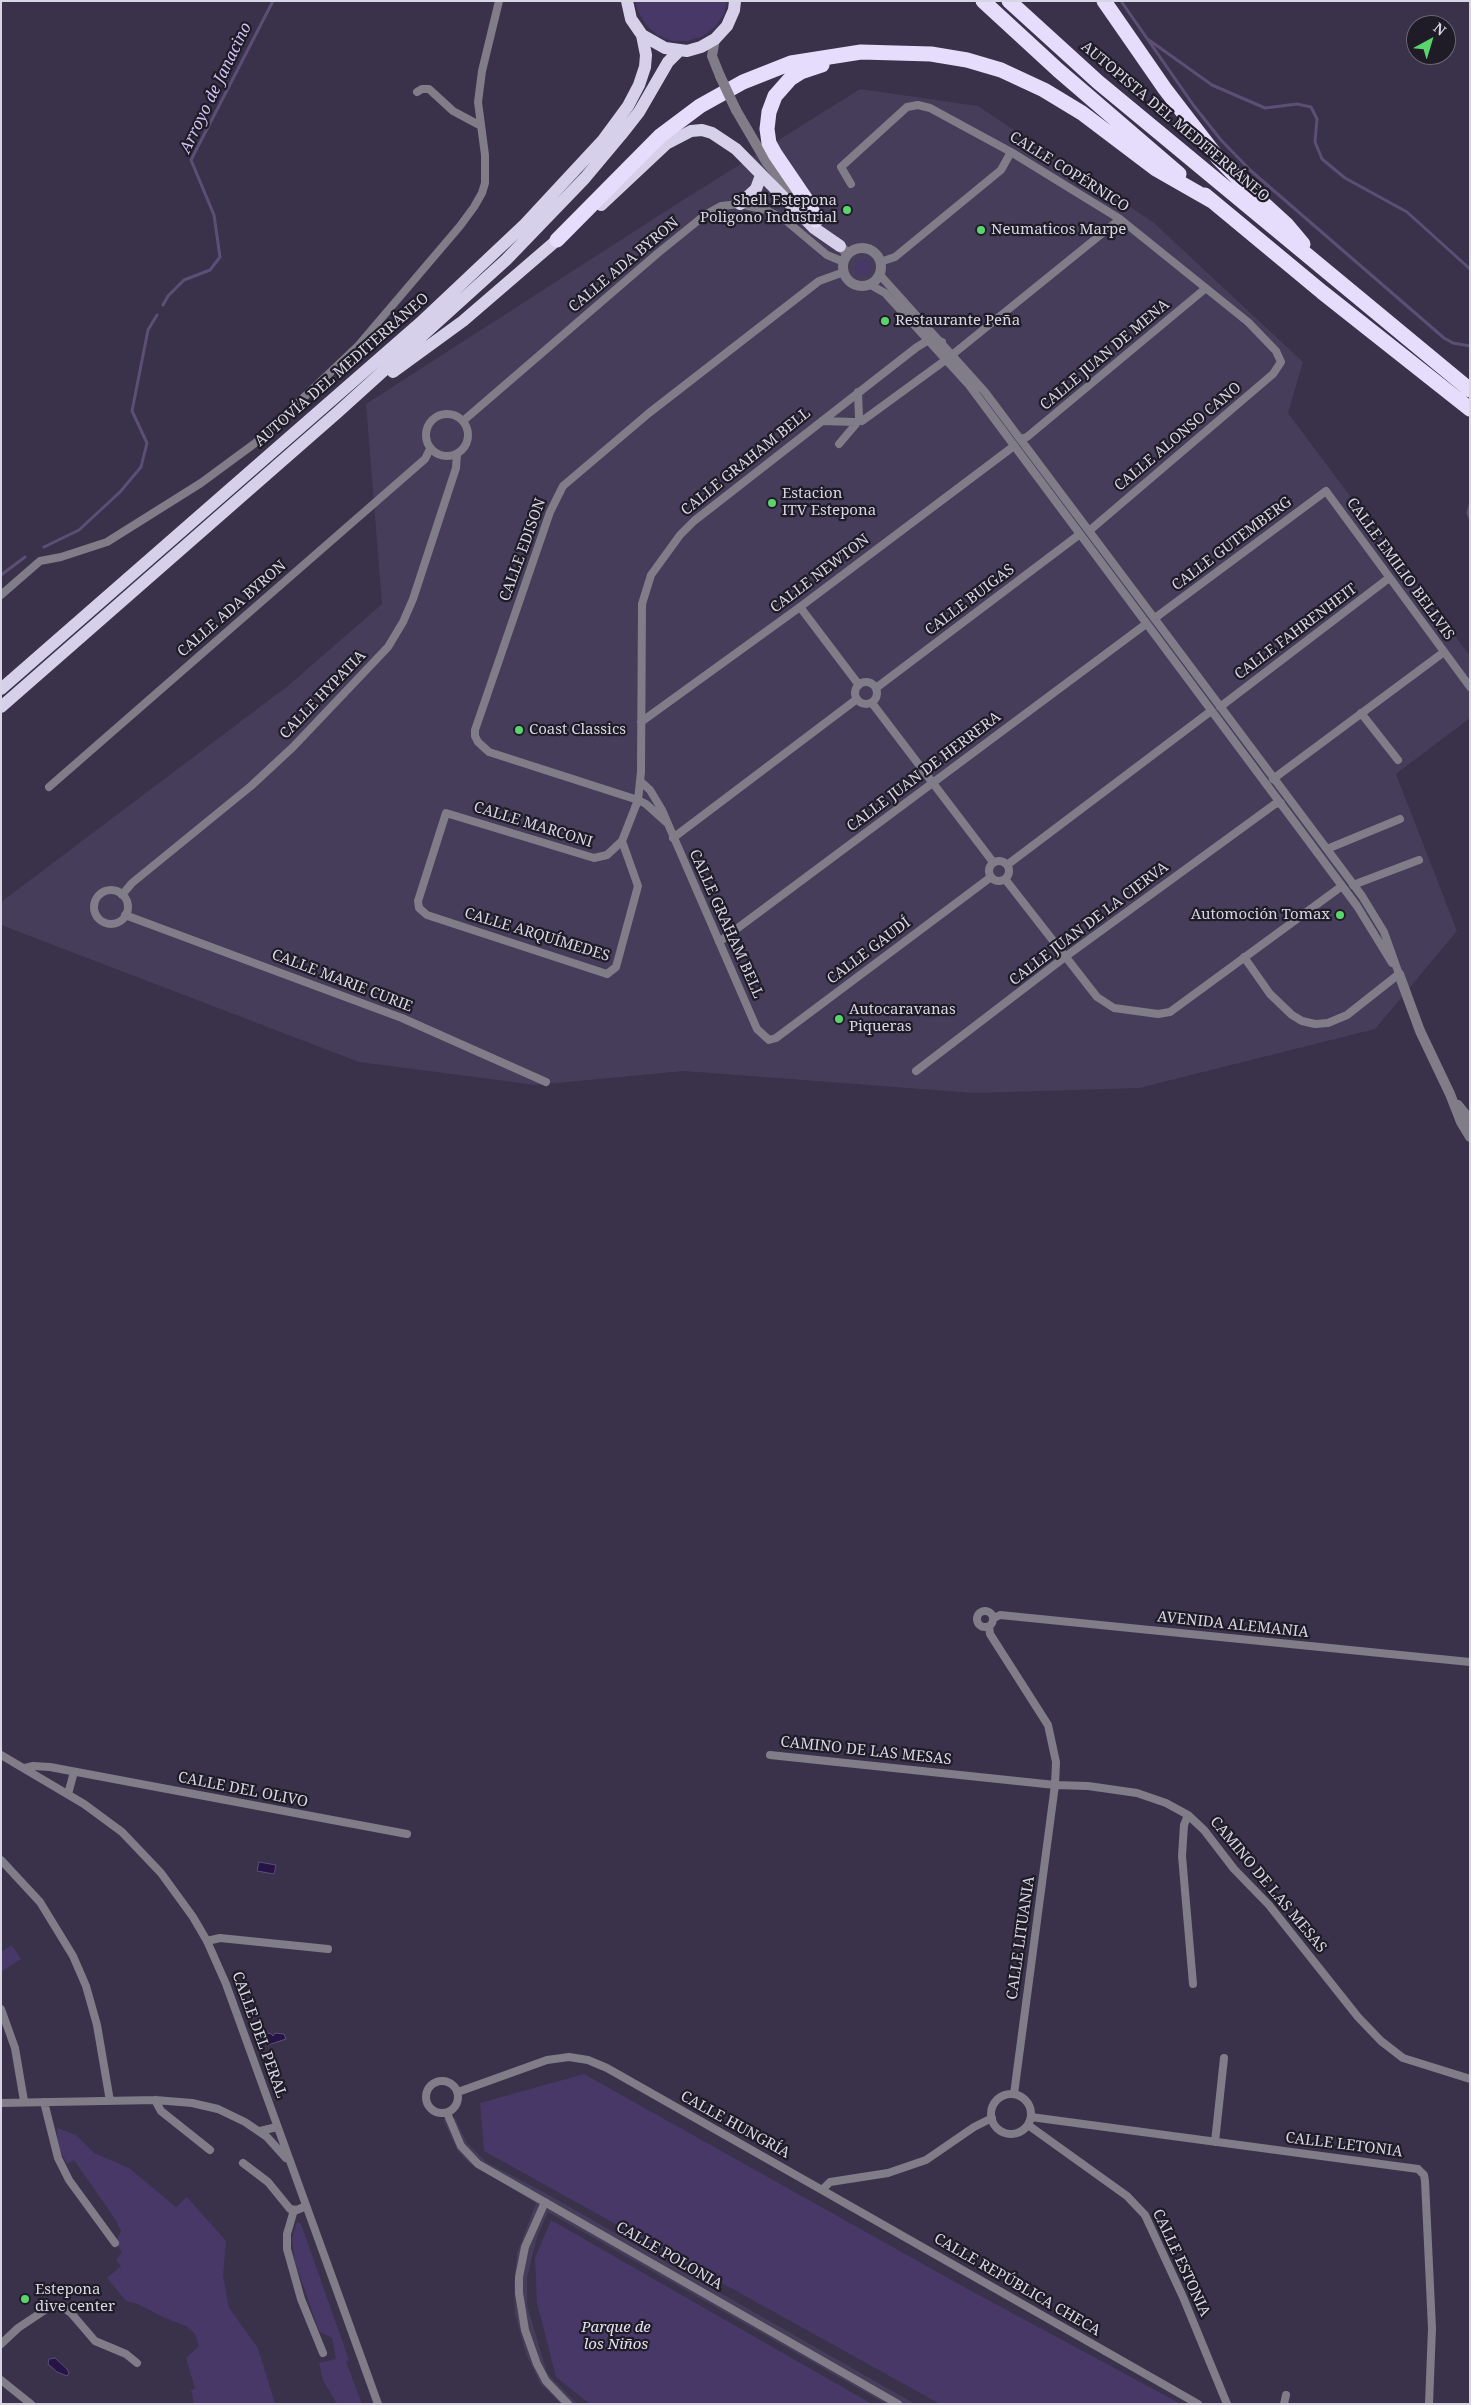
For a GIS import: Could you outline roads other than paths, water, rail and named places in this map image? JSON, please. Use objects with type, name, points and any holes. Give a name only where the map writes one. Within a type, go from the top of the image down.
[{"type":"highway","points":[[627,1],[631,19],[642,35],[665,48],[679,50],[694,50],[715,39],[727,26],[734,10],[735,1]]},
{"type":"highway","points":[[983,1],[1058,70],[1322,292],[1466,396]]},
{"type":"highway","name":"AUTOPISTA DEL MEDITERRÁNEO","points":[[1009,1],[1106,88],[1321,266]]},
{"type":"highway","points":[[1104,1],[1165,89],[1218,158],[1287,225],[1321,266],[1466,396]]},
{"type":"highway","name":"AUTOVÍA DEL MEDITERRÁNEO","points":[[1,689],[420,323],[525,224],[603,140],[628,106],[645,67],[642,35]]},
{"type":"highway","name":"AUTOVÍA DEL MEDITERRÁNEO","points":[[1,707],[338,412],[480,284],[585,178],[639,112],[668,62],[679,50]]},
{"type":"highway","points":[[556,240],[660,136],[700,106],[743,82],[791,63],[861,52],[931,54],[967,60],[1001,70],[1044,90],[1082,112],[1156,169],[1212,201]]},
{"type":"highway","points":[[816,220],[809,204],[769,143],[767,129],[769,112],[775,96],[790,79],[814,67],[832,63],[861,52]]},
{"type":"highway","name":"AUTOVÍA DEL MEDITERRÁNEO","points":[[338,412],[463,321],[504,288],[556,240],[600,207],[662,148],[679,136],[691,131],[712,133],[724,139],[844,258]]},
{"type":"highway","points":[[740,204],[756,189],[761,175]]},
{"type":"street","points":[[1,595],[40,561],[61,557],[107,542],[201,483],[258,441],[357,347],[460,226],[482,193],[485,155],[478,102],[499,1]]},
{"type":"street","points":[[714,65],[713,47],[715,39]]},
{"type":"street","points":[[694,50],[714,65],[736,110],[767,163],[816,220],[844,258],[851,282],[856,285],[869,284],[885,294],[985,392],[1353,884],[1377,919],[1390,947],[1398,974],[1420,1030],[1461,1122],[1470,1137]]},
{"type":"street","points":[[417,92],[422,89],[429,89],[453,112],[481,126]]},
{"type":"street","name":"CALLE COPÉRNICO","points":[[852,184],[841,167],[907,107],[918,105],[930,108],[1011,152],[1120,219],[1248,322],[1276,350],[1281,362]]},
{"type":"street","points":[[880,262],[895,257],[1001,170],[1011,152]]},
{"type":"street","name":"CALLE ADA BYRON","points":[[463,421],[705,215],[721,206],[740,204],[766,210],[784,219],[827,256],[844,258]]},
{"type":"street","points":[[822,421],[858,421],[872,415],[950,357],[1120,219]]},
{"type":"street","points":[[844,258],[864,248],[874,252],[880,262],[880,274],[942,342],[968,385],[1342,886],[1371,928],[1398,974]]},
{"type":"street","name":"CALLE EDISON","points":[[638,800],[489,752],[478,742],[475,736],[475,730],[550,512],[558,494],[571,477],[649,413],[819,281],[844,258]]},
{"type":"street","points":[[869,284],[880,274]]},
{"type":"street","name":"CALLE JUAN DE MENA","points":[[1020,439],[1028,437],[1206,288]]},
{"type":"street","points":[[929,339],[942,342]]},
{"type":"street","name":"CALLE GRAHAM BELL","points":[[666,822],[646,804],[638,800],[640,781],[642,604],[651,575],[680,535],[694,521],[858,392],[929,339]]},
{"type":"street","name":"CALLE ALONSO CANO","points":[[1089,531],[1273,374],[1281,362]]},
{"type":"street","points":[[838,444],[858,421],[858,392]]},
{"type":"street","points":[[985,392],[990,407],[1014,440],[1014,446]]},
{"type":"street","points":[[450,414],[463,421],[469,433],[463,451],[458,454],[443,456],[430,449],[427,442],[427,428],[436,417],[450,414]]},
{"type":"street","name":"CALLE NEWTON","points":[[641,722],[800,607],[1014,446]]},
{"type":"street","name":"CALLE ADA BYRON","points":[[49,787],[425,459],[430,449]]},
{"type":"street","name":"CALLE HYPATIA","points":[[122,895],[132,883],[251,786],[293,747],[388,646],[403,622],[413,599],[456,468],[458,454]]},
{"type":"street","name":"CALLE EMILIO BELLVIS","points":[[1326,491],[1470,687]]},
{"type":"street","name":"CALLE GUTEMBERG","points":[[1155,618],[1326,491]]},
{"type":"street","points":[[1080,534],[1085,534],[1099,551],[1106,554]]},
{"type":"street","name":"CALLE BUIGAS","points":[[876,688],[1080,534]]},
{"type":"street","name":"CALLE FAHRENHEIT","points":[[1220,707],[1389,578]]},
{"type":"street","points":[[1134,591],[1134,600],[1146,616],[1146,624]]},
{"type":"street","points":[[800,607],[859,685]]},
{"type":"street","name":"CALLE JUAN DE HERRERA","points":[[719,942],[1146,624]]},
{"type":"street","points":[[1273,779],[1444,652]]},
{"type":"street","points":[[866,682],[876,688],[876,698],[872,703],[862,704],[857,699],[855,693],[859,685],[866,682]]},
{"type":"street","points":[[673,838],[857,699]]},
{"type":"street","points":[[872,703],[993,862]]},
{"type":"street","points":[[1007,864],[1211,711],[1217,711],[1226,722],[1236,729]]},
{"type":"street","points":[[1362,713],[1398,760]]},
{"type":"street","points":[[1250,763],[1262,770],[1268,778],[1273,779]]},
{"type":"street","name":"CALLE GRAHAM BELL","points":[[640,781],[650,790],[666,822],[757,1030],[763,1037]]},
{"type":"street","points":[[622,842],[638,800]]},
{"type":"street","name":"CALLE JUAN DE LA CIERVA","points":[[916,1071],[1065,957],[1275,804],[1280,803]]},
{"type":"street","name":"CALLE MARCONI","points":[[446,813],[594,858],[607,855],[622,842]]},
{"type":"street","name":"CALLE ARQUÍMEDES","points":[[446,813],[418,901],[419,908],[427,915],[607,974],[616,967],[638,886],[622,842]]},
{"type":"street","points":[[1327,849],[1400,819]]},
{"type":"street","points":[[1000,860],[1007,864],[1009,872],[1005,879],[997,880],[991,877],[989,869],[993,862],[1000,860]]},
{"type":"street","points":[[1353,884],[1419,860]]},
{"type":"street","name":"CALLE GAUDÍ","points":[[763,1037],[769,1040],[776,1038],[991,877]]},
{"type":"street","points":[[1005,879],[1090,990],[1114,1008],[1146,1014],[1170,1012],[1342,886],[1350,888],[1365,909],[1377,919]]},
{"type":"street","points":[[114,890],[122,895],[127,903],[125,915],[117,923],[107,924],[99,919],[94,911],[97,897],[104,891],[114,890]]},
{"type":"street","name":"CALLE MARIE CURIE","points":[[125,915],[402,1018],[546,1082]]},
{"type":"street","points":[[1244,957],[1270,994],[1292,1015],[1302,1021],[1315,1024],[1328,1023],[1347,1015],[1398,974]]},
{"type":"street","points":[[1450,1094],[1470,1120]]},
{"type":"street","points":[[986,1611],[991,1613],[994,1618],[993,1623],[989,1626],[979,1624],[977,1620],[979,1614],[986,1611]]},
{"type":"street","name":"AVENIDA ALEMANIA","points":[[994,1618],[1000,1615],[1470,1662]]},
{"type":"street","name":"CALLE LITUANIA","points":[[989,1626],[990,1634],[1048,1725],[1056,1762],[1055,1785],[1014,2094]]},
{"type":"street","name":"CAMINO DE LAS MESAS","points":[[770,1755],[1055,1785],[1088,1786],[1137,1793],[1166,1803],[1188,1815],[1204,1830],[1234,1869],[1268,1905],[1358,2017],[1381,2040],[1403,2058],[1470,2079]]},
{"type":"street","name":"CALLE DEL PERAL","points":[[1,1756],[26,1768],[108,1821],[148,1859],[178,1895],[207,1941],[222,1972],[378,2404]]},
{"type":"street","name":"CALLE DEL OLIVO","points":[[26,1768],[29,1766],[46,1766],[407,1834]]},
{"type":"street","points":[[68,1794],[74,1772]]},
{"type":"street","points":[[1188,1815],[1184,1825],[1182,1856],[1193,1984]]},
{"type":"street","points":[[1,1860],[40,1902],[73,1956],[88,1993],[97,2025],[110,2101]]},
{"type":"street","points":[[207,1941],[220,1938],[328,1949]]},
{"type":"street","points":[[1,2009],[14,2048],[24,2101]]},
{"type":"street","name":"CALLE HUNGRÍA","points":[[458,2092],[547,2060],[569,2057],[588,2060],[607,2068],[822,2190]]},
{"type":"street","points":[[1215,2142],[1224,2058]]},
{"type":"street","points":[[443,2080],[450,2082],[458,2092],[456,2108],[447,2113],[436,2112],[427,2104],[425,2099],[428,2088],[433,2083],[443,2080]]},
{"type":"street","points":[[1007,2094],[1014,2094],[1025,2099],[1031,2110],[1031,2117],[1028,2125],[1023,2130],[1010,2134],[998,2129],[992,2118],[992,2111],[997,2100],[1007,2094]]},
{"type":"street","points":[[155,2100],[161,2111],[210,2150]]},
{"type":"street","points":[[1,2103],[24,2101],[155,2100],[192,2103],[218,2109],[260,2131],[290,2164]]},
{"type":"street","points":[[44,2102],[58,2158],[69,2180],[115,2242]]},
{"type":"street","name":"CALLE POLONIA","points":[[447,2113],[460,2146],[471,2159],[898,2404]]},
{"type":"street","name":"CALLE LETONIA","points":[[1031,2117],[1407,2166],[1418,2170],[1424,2175],[1432,2328],[1429,2404]]},
{"type":"street","points":[[822,2190],[830,2182],[848,2177],[888,2172],[926,2160],[974,2127],[992,2118]]},
{"type":"street","name":"CALLE ESTONIA","points":[[1028,2125],[1127,2196],[1145,2215],[1183,2297],[1227,2404]]},
{"type":"street","points":[[260,2131],[277,2127]]},
{"type":"street","points":[[243,2163],[263,2178],[287,2206],[294,2210],[306,2206]]},
{"type":"street","name":"CALLE REPÚBLICA CHECA","points":[[822,2190],[1198,2404]]},
{"type":"street","points":[[545,2202],[525,2247],[519,2277],[519,2293],[525,2330],[537,2364],[546,2381],[568,2404]]},
{"type":"street","points":[[294,2210],[287,2234],[287,2249],[301,2299],[323,2353]]},
{"type":"street","points":[[1,2344],[18,2328],[48,2308],[61,2306],[71,2313],[95,2341],[126,2354],[137,2363]]},
{"type":"street","points":[[1,2380],[31,2404]]},
{"type":"street","points":[[1284,2404],[1286,2395]]},
{"type":"waterway","name":"Arroyo de Janacino","points":[[163,305],[168,296],[184,280],[210,270],[220,257],[214,215],[191,160],[273,1]]},
{"type":"waterway","points":[[1121,1],[1194,106],[1221,140],[1250,170],[1444,338],[1453,343],[1470,346]]},
{"type":"waterway","points":[[1149,40],[1212,85],[1265,108],[1297,104],[1311,107],[1317,119],[1315,142],[1322,159],[1345,178],[1407,212],[1470,269]]},
{"type":"waterway","name":"Arroyo de Janacino","points":[[44,547],[79,530],[120,492],[141,467],[147,443],[132,411],[148,330],[157,315]]},
{"type":"waterway","points":[[1470,505],[1468,513],[1470,518]]},
{"type":"waterway","name":"Arroyo de Janacino","points":[[1,575],[25,557]]},
{"type":"place","name":"Shell Estepona Poligono Industrial","points":[[847,210]]},
{"type":"place","name":"Neumaticos Marpe","points":[[981,230]]},
{"type":"place","name":"Restaurante Peña","points":[[885,321]]},
{"type":"place","name":"Estacion ITV Estepona","points":[[772,503]]},
{"type":"place","name":"Coast Classics","points":[[519,730]]},
{"type":"place","name":"Automoción Tomax","points":[[1340,915]]},
{"type":"place","name":"Autocaravanas Piqueras","points":[[839,1019]]},
{"type":"place","name":"Estepona dive center","points":[[25,2299]]},
{"type":"park label","name":"Parque de los Niños","points":[[616,2336]]}]
